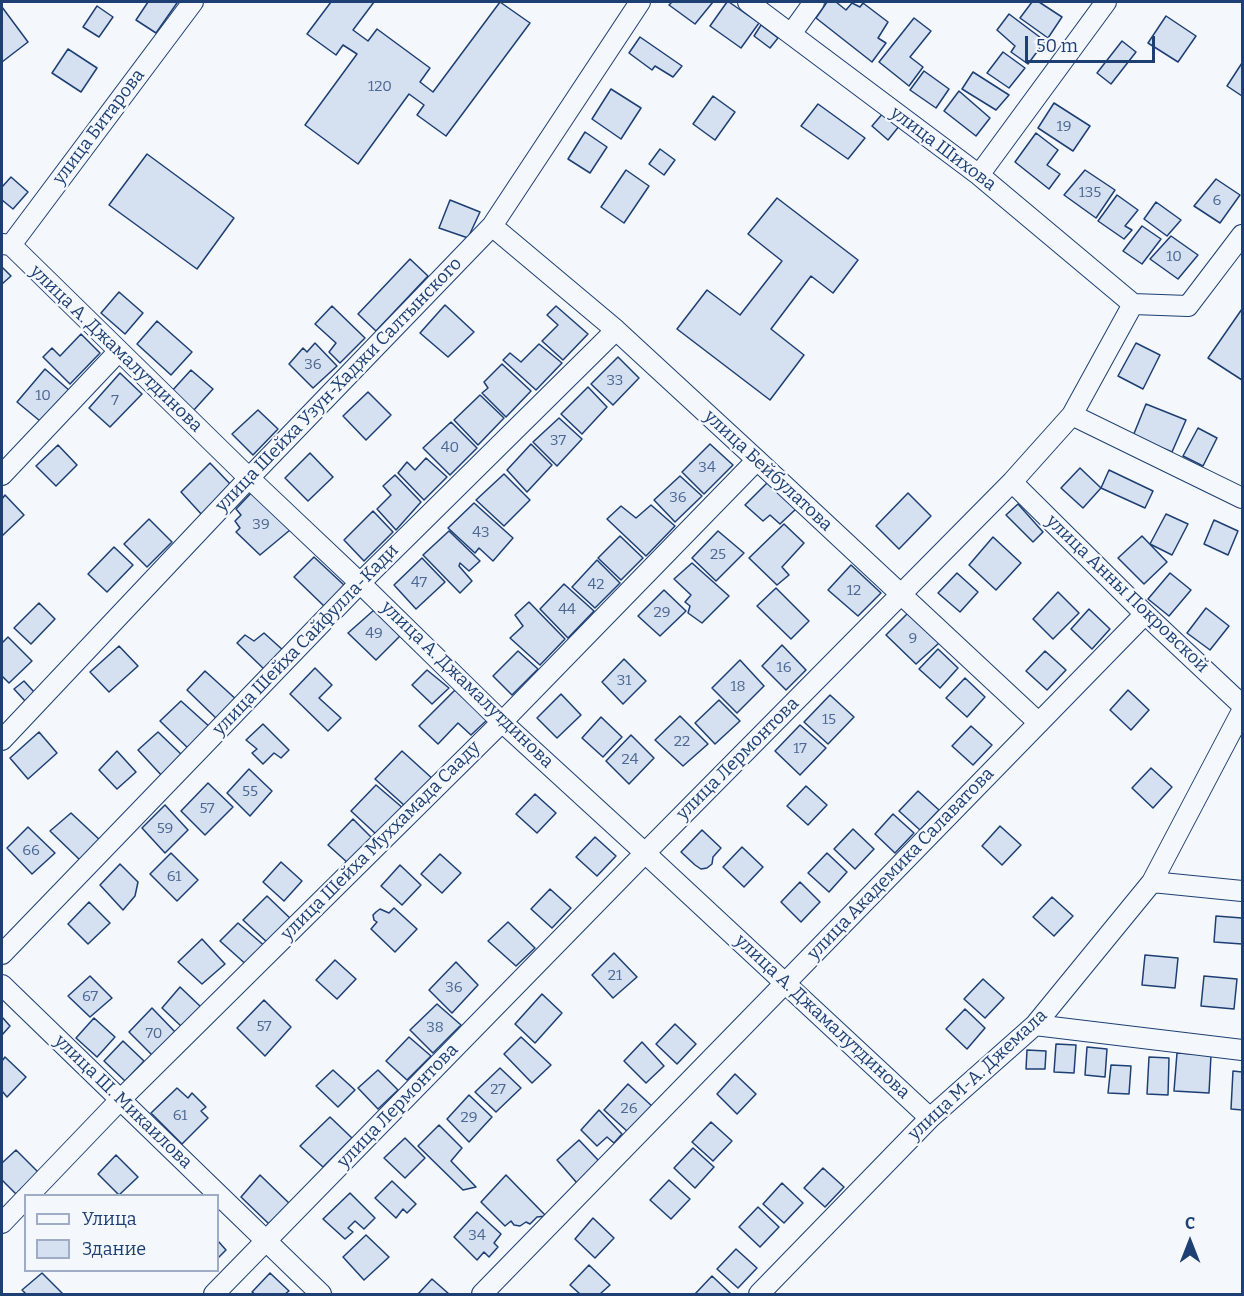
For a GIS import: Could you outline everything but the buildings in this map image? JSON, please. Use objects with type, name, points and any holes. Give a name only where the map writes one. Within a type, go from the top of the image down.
[{"type":"street","name":"улица Битарова","points":[[6,244],[193,2]]},
{"type":"street","name":"улица Шейха Узун-Хаджи Салтынского","points":[[2,740],[249,478],[492,226],[640,2]]},
{"type":"street","name":"улица Шихова","points":[[748,2],[980,175],[1133,304]]},
{"type":"street","points":[[791,34],[814,2]]},
{"type":"street","points":[[980,175],[1106,2]]},
{"type":"street","name":"улица Бейбулатова","points":[[492,226],[616,330],[1039,723]]},
{"type":"street","points":[[1133,304],[1188,306],[1242,235]]},
{"type":"street","name":"улица А. Джамалутдинова","points":[[6,244],[502,722],[930,1118]]},
{"type":"street","name":"улица Лермонтова","points":[[214,1294],[1012,482],[1072,415],[1133,304]]},
{"type":"street","name":"улица Шейха Сайфулла-Кади","points":[[2,954],[360,583],[616,330]]},
{"type":"street","points":[[2,474],[119,351]]},
{"type":"street","points":[[1072,415],[1242,498]]},
{"type":"street","name":"улица Шейха Муххамада Сааду","points":[[30,1194],[120,1100],[502,722],[757,460]]},
{"type":"street","name":"улица Анны Покровской","points":[[1012,482],[1145,614],[1242,705]]},
{"type":"street","name":"улица Академика Салаватова","points":[[482,1294],[1145,614]]},
{"type":"street","name":"улица М-А. Джемала","points":[[759,1294],[930,1118],[1035,1025],[1152,882],[1242,711]]},
{"type":"street","points":[[1152,882],[1242,891]]},
{"type":"street","name":"улица Ш. Микаилова","points":[[2,985],[217,1194]]},
{"type":"street","points":[[1035,1025],[1242,1050]]},
{"type":"street","name":"улица Ш. Микаилова","points":[[219,1196],[321,1294]]},
{"type":"street","name":"улица Шейха Муххамада Сааду","points":[[2,1223],[24,1200]]}]
